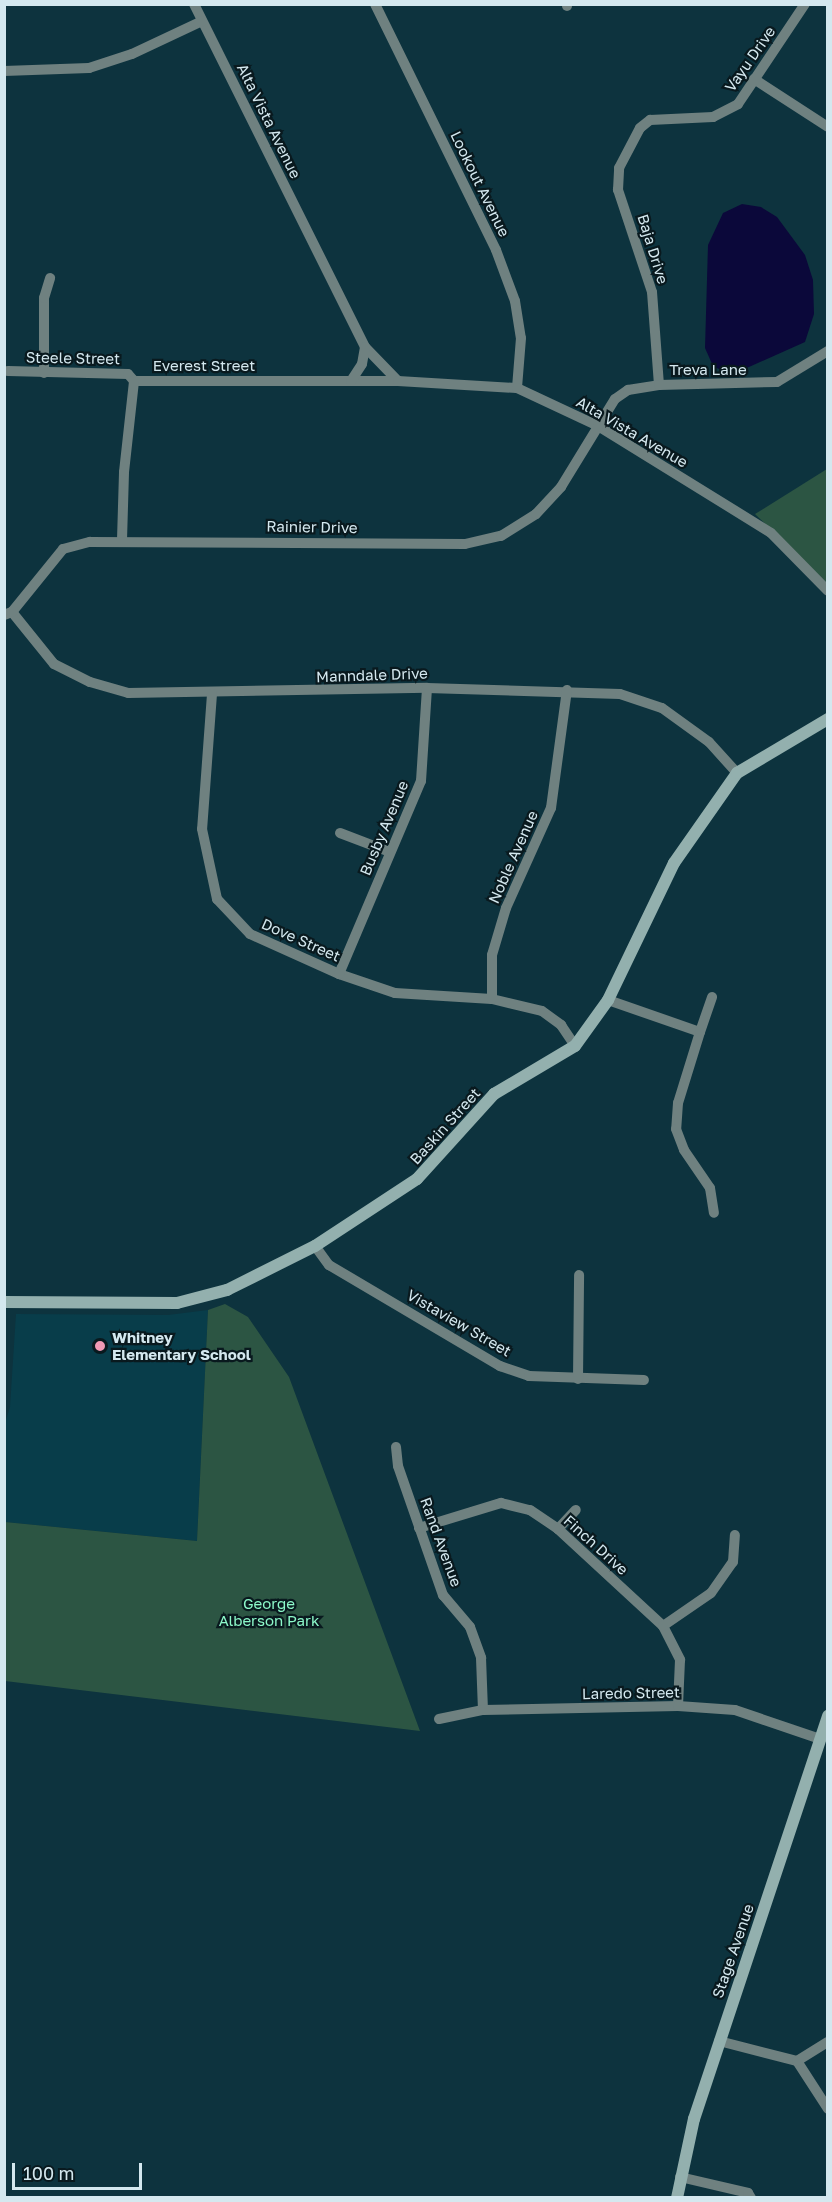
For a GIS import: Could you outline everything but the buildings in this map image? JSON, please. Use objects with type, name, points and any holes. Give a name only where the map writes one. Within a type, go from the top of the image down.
[{"type":"street","name":"Alta Vista Avenue","points":[[194,4],[365,347],[398,381],[517,388],[598,426],[771,533],[828,591]]},
{"type":"street","name":"Lookout Avenue","points":[[375,4],[496,250],[515,301],[521,338],[517,388]]},
{"type":"street","name":"Vayu Drive","points":[[640,128],[650,120],[699,118],[728,111],[754,79],[805,4]]},
{"type":"street","points":[[4,71],[89,68],[132,54],[202,21]]},
{"type":"street","points":[[754,79],[828,127]]},
{"type":"street","name":"Baja Drive","points":[[640,128],[617,179],[652,292],[659,385]]},
{"type":"street","points":[[44,373],[44,298],[50,278]]},
{"type":"street","points":[[351,381],[362,364],[365,347]]},
{"type":"street","name":"Treva Lane","points":[[598,426],[615,399],[628,390],[659,385],[777,382],[828,351]]},
{"type":"street","name":"Steele Street","points":[[8,371],[128,374],[134,381]]},
{"type":"street","name":"Everest Street","points":[[122,540],[124,472],[134,381],[398,381]]},
{"type":"street","name":"Rainier Drive","points":[[8,614],[63,549],[90,542],[122,540],[465,544],[501,536],[536,514],[549,501],[598,426]]},
{"type":"street","name":"Manndale Drive","points":[[8,614],[54,664],[90,682],[128,693],[212,694],[427,688],[567,690],[620,694],[662,708],[709,742],[737,773]]},
{"type":"street","name":"Busby Avenue","points":[[339,974],[421,781],[427,688]]},
{"type":"street","name":"Noble Avenue","points":[[492,999],[492,955],[506,908],[550,808],[567,690]]},
{"type":"street","name":"Dove Street","points":[[212,694],[202,829],[216,899],[250,934],[339,974],[395,993],[492,999],[542,1011],[561,1025],[575,1046]]},
{"type":"street","name":"Baskin Street","points":[[4,1302],[177,1304],[227,1290],[315,1246],[417,1179],[494,1094],[575,1046],[608,1000],[674,862],[737,773],[828,719]]},
{"type":"street","points":[[340,833],[390,852]]},
{"type":"street","points":[[712,997],[678,1103],[676,1129],[684,1150],[710,1188],[714,1213]]},
{"type":"street","points":[[608,1000],[700,1032]]},
{"type":"street","name":"Vistaview Street","points":[[315,1246],[329,1265],[500,1366],[530,1376],[644,1380]]},
{"type":"street","points":[[579,1275],[579,1379]]},
{"type":"street","name":"Rand Avenue","points":[[396,1447],[398,1466],[443,1595],[470,1627],[481,1658],[483,1710]]},
{"type":"street","name":"Finch Drive","points":[[419,1528],[501,1503],[530,1510],[558,1529],[663,1626],[680,1660],[678,1706]]},
{"type":"street","points":[[558,1529],[576,1510]]},
{"type":"street","points":[[663,1626],[711,1593],[733,1562],[735,1535]]},
{"type":"street","name":"Laredo Street","points":[[439,1719],[483,1710],[678,1706],[735,1710],[820,1739]]},
{"type":"street","name":"Stage Avenue","points":[[677,2198],[680,2177],[719,2041],[828,1716]]},
{"type":"street","points":[[719,2041],[797,2061],[828,2109]]},
{"type":"street","points":[[797,2061],[828,2042]]},
{"type":"street","points":[[680,2177],[748,2193],[751,2198]]},
{"type":"shaded area","points":[[742,204],[761,207],[777,217],[805,255],[813,280],[814,314],[805,342],[740,371],[725,372],[713,366],[705,348],[708,245],[723,213]]},
{"type":"shaded area","points":[[208,1310],[197,1541],[5,1522],[5,1423],[10,1407],[16,1314],[168,1315]]},
{"type":"green space","points":[[827,469],[827,583],[755,514]]},
{"type":"green space","name":"George Alberson Park","points":[[225,1304],[248,1317],[289,1377],[420,1731],[5,1681],[5,1522],[197,1541],[208,1310]]},
{"type":"place","name":"Whitney Elementary School","points":[[100,1346]]}]
